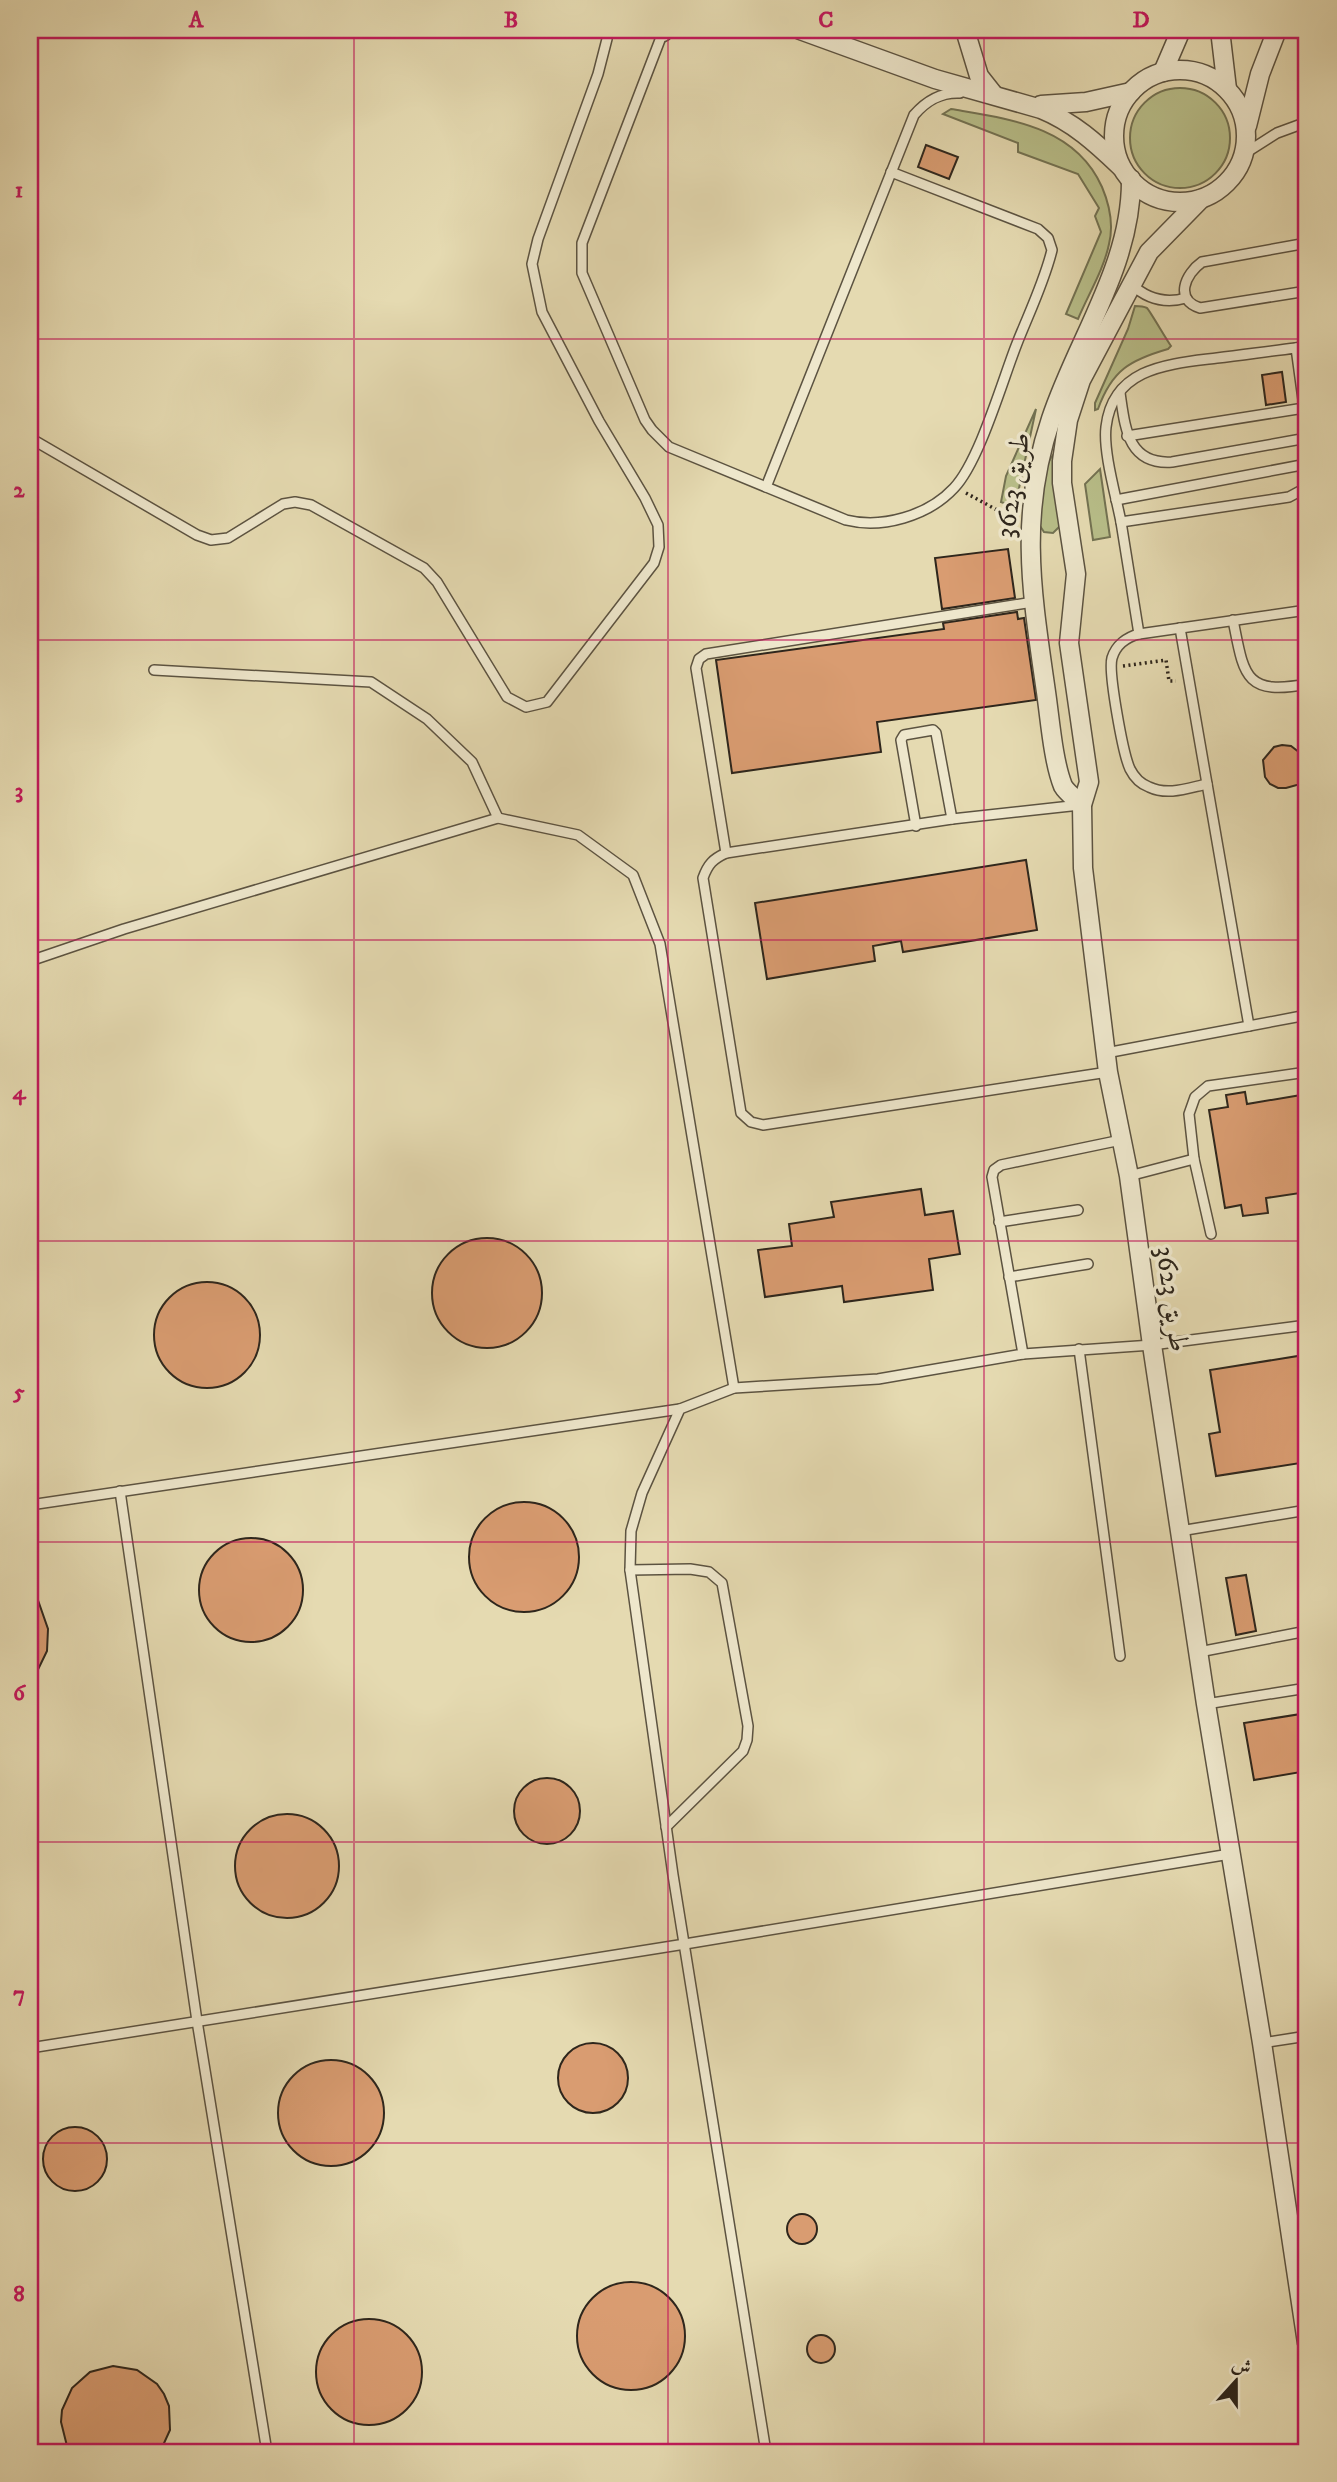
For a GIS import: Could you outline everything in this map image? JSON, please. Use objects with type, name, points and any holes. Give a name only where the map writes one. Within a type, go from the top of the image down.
[{"type":"street","points":[[800,30],[947,83],[1041,108],[1071,123],[1151,195],[1189,201],[1201,199],[1224,186],[1233,177],[1244,154],[1260,74],[1277,30]]},
{"type":"street","points":[[965,30],[976,69],[983,83],[994,95]]},
{"type":"street","points":[[1163,72],[1181,30]]},
{"type":"street","points":[[1220,30],[1227,89]]},
{"type":"street","points":[[947,83],[963,79],[976,69]]},
{"type":"street","points":[[1127,174],[1118,157],[1114,134],[1118,112],[1131,92],[1151,76],[1186,70],[1198,72],[1219,82],[1240,108],[1247,130]]},
{"type":"street","points":[[1026,104],[1067,105],[1131,92]]},
{"type":"street","name":"طريق 3623","points":[[1082,805],[1064,788],[1059,768],[1033,602],[1029,553],[1031,513],[1038,464],[1051,417],[1126,232],[1131,205],[1127,174]]},
{"type":"street","name":"طريق 3623","points":[[1201,199],[1149,252],[1081,380],[1068,420],[1062,483],[1076,574],[1069,643],[1089,782],[1082,805],[1083,868],[1108,1072],[1129,1176],[1228,1847]]},
{"type":"street","points":[[1228,1847],[1262,2043],[1307,2335]]},
{"type":"lane","points":[[30,438],[197,535],[211,540],[228,538],[282,504],[295,502],[311,505],[424,568],[443,591],[507,697],[526,707],[547,702],[654,563],[659,547],[657,526],[645,498],[599,421],[542,312],[533,264],[538,239],[598,74],[607,39],[606,30]]},
{"type":"lane","points":[[662,30],[584,233],[580,253],[582,274],[652,430],[670,447],[846,520],[872,524],[899,520],[941,499],[955,487],[967,470],[1050,257],[1051,244],[1038,229],[891,172]]},
{"type":"lane","points":[[766,487],[914,115],[922,106],[941,95],[994,95]]},
{"type":"lane","points":[[1244,154],[1277,134],[1307,121]]},
{"type":"lane","points":[[1307,153],[1304,154],[1307,197]]},
{"type":"lane","points":[[1307,243],[1202,262],[1190,271],[1185,286],[1186,298],[1191,305],[1200,308],[1307,291]]},
{"type":"lane","points":[[1131,284],[1157,299],[1186,298]]},
{"type":"lane","points":[[1139,634],[1105,437],[1109,414],[1120,393],[1136,377],[1156,367],[1307,346]]},
{"type":"lane","points":[[1296,348],[1307,429]]},
{"type":"lane","points":[[1120,393],[1128,436],[1138,451],[1153,460],[1163,462],[1307,438]]},
{"type":"lane","points":[[1128,436],[1304,408]]},
{"type":"lane","points":[[1116,500],[1307,464]]},
{"type":"lane","points":[[1121,522],[1289,497],[1302,490],[1307,483]]},
{"type":"lane","points":[[726,853],[696,668],[699,659],[706,654],[1033,602]]},
{"type":"lane","points":[[1207,784],[1170,792],[1160,791],[1141,783],[1129,767],[1110,668],[1114,652],[1131,636],[1139,634],[1307,610]]},
{"type":"lane","points":[[1233,621],[1244,668],[1256,682],[1274,689],[1307,684]]},
{"type":"lane","points":[[1180,628],[1249,1026]]},
{"type":"lane","points":[[154,670],[371,682],[427,719],[472,762],[498,818]]},
{"type":"lane","points":[[916,826],[901,740],[904,735],[933,730],[936,733],[952,819]]},
{"type":"lane","points":[[1082,805],[952,819],[726,853],[713,859],[703,877],[741,1113],[751,1122],[763,1125],[1108,1072]]},
{"type":"lane","points":[[30,961],[124,929],[498,818],[578,835],[633,875],[660,944],[734,1388]]},
{"type":"lane","points":[[1107,1052],[1307,1015]]},
{"type":"lane","points":[[1211,1234],[1194,1159],[1189,1114],[1195,1097],[1208,1086],[1307,1072]]},
{"type":"lane","points":[[1023,1354],[992,1177],[995,1170],[1000,1165],[1121,1140]]},
{"type":"lane","points":[[1129,1176],[1194,1159]]},
{"type":"lane","points":[[999,1222],[1078,1210]]},
{"type":"lane","points":[[1009,1278],[1088,1265]]},
{"type":"lane","points":[[30,1505],[680,1409],[734,1388],[878,1379],[1023,1354],[1152,1345],[1307,1325]]},
{"type":"lane","points":[[1079,1349],[1120,1656]]},
{"type":"lane","points":[[680,1409],[642,1493],[631,1531],[629,1570],[673,1875],[766,2452]]},
{"type":"lane","points":[[120,1491],[197,2021],[267,2452]]},
{"type":"lane","points":[[1180,1531],[1307,1510]]},
{"type":"lane","points":[[629,1570],[690,1569],[709,1572],[722,1583],[748,1726],[743,1751],[666,1827]]},
{"type":"lane","points":[[1199,1652],[1307,1631]]},
{"type":"lane","points":[[1206,1704],[1307,1688]]},
{"type":"lane","points":[[30,2048],[684,1940],[1021,1889],[1228,1847]]},
{"type":"lane","points":[[1262,2043],[1307,2036]]},
{"type":"path","points":[[955,487],[997,510],[1031,513]]},
{"type":"green space","points":[[1180,88],[1199,91],[1216,102],[1227,119],[1230,138],[1227,157],[1216,174],[1199,185],[1180,188],[1161,185],[1144,174],[1133,157],[1130,138],[1133,119],[1144,102],[1161,91]]},
{"type":"green space","points":[[951,109],[1017,122],[1038,129],[1075,150],[1090,167],[1107,201],[1111,229],[1103,263],[1078,319],[1066,314],[1101,232],[1095,216],[1099,208],[1078,174],[1018,152],[1018,143],[943,114]]},
{"type":"green space","points":[[1135,306],[1147,308],[1171,346],[1124,368],[1095,410],[1095,403],[1128,329]]},
{"type":"green space","points":[[1036,409],[1015,507],[1001,502],[1006,476]]},
{"type":"green space","points":[[1054,454],[1060,526],[1053,533],[1044,532],[1040,526],[1044,477],[1049,460]]},
{"type":"green space","points":[[1100,469],[1110,537],[1093,540],[1085,484]]},
{"type":"building","points":[[926,145],[958,157],[949,179],[918,167]]},
{"type":"building","points":[[1282,372],[1286,402],[1266,405],[1262,375]]},
{"type":"building","points":[[1008,549],[1015,598],[942,609],[935,558]]},
{"type":"building","points":[[1017,612],[1018,619],[1024,618],[1036,700],[877,722],[881,752],[732,773],[716,660],[944,629],[943,623]]},
{"type":"building","points":[[1291,746],[1304,756],[1304,783],[1278,788],[1270,784],[1265,777],[1263,760],[1274,747]]},
{"type":"building","points":[[1026,860],[1037,930],[903,952],[901,941],[873,946],[875,961],[767,979],[755,903]]},
{"type":"building","points":[[1245,1092],[1247,1104],[1307,1094],[1307,1192],[1266,1198],[1268,1213],[1243,1216],[1241,1205],[1225,1208],[1209,1110],[1228,1107],[1226,1095]]},
{"type":"building","points":[[921,1189],[925,1215],[953,1211],[960,1254],[929,1259],[933,1290],[844,1302],[842,1286],[765,1297],[758,1250],[792,1246],[789,1224],[834,1217],[831,1202]]},
{"type":"building","points":[[487,1238],[508,1243],[526,1254],[537,1272],[542,1293],[537,1314],[526,1332],[508,1343],[487,1348],[466,1343],[448,1332],[437,1314],[432,1293],[437,1272],[448,1254],[466,1243]]},
{"type":"building","points":[[207,1282],[227,1286],[244,1298],[256,1315],[260,1335],[256,1355],[244,1372],[227,1384],[207,1388],[187,1384],[170,1372],[158,1355],[154,1335],[158,1315],[170,1298],[187,1286]]},
{"type":"building","points":[[1298,1356],[1307,1411],[1307,1462],[1216,1476],[1209,1434],[1220,1432],[1210,1370]]},
{"type":"building","points":[[524,1502],[545,1507],[563,1518],[574,1536],[579,1557],[574,1578],[563,1596],[545,1607],[524,1612],[503,1607],[485,1596],[474,1578],[469,1557],[474,1536],[485,1518],[503,1507]]},
{"type":"building","points":[[251,1538],[271,1542],[288,1553],[299,1570],[303,1590],[299,1610],[288,1627],[271,1638],[251,1642],[231,1638],[214,1627],[203,1610],[199,1590],[203,1570],[214,1553],[231,1542]]},
{"type":"building","points":[[1246,1575],[1256,1631],[1236,1635],[1226,1578]]},
{"type":"building","points":[[32,1583],[48,1629],[47,1651],[30,1686],[30,1584]]},
{"type":"building","points":[[1307,1713],[1307,1771],[1254,1780],[1244,1723]]},
{"type":"building","points":[[547,1778],[560,1781],[570,1788],[577,1798],[580,1811],[577,1824],[570,1834],[560,1841],[547,1844],[534,1841],[524,1834],[517,1824],[514,1811],[517,1798],[524,1788],[534,1781]]},
{"type":"building","points":[[287,1814],[307,1818],[324,1829],[335,1846],[339,1866],[335,1886],[324,1903],[307,1914],[287,1918],[267,1914],[250,1903],[239,1886],[235,1866],[239,1846],[250,1829],[267,1818]]},
{"type":"building","points":[[593,2043],[618,2053],[628,2078],[618,2103],[593,2113],[568,2103],[558,2078],[568,2053]]},
{"type":"building","points":[[331,2060],[351,2064],[369,2075],[380,2093],[384,2113],[380,2133],[369,2151],[351,2162],[331,2166],[311,2162],[293,2151],[282,2133],[278,2113],[282,2093],[293,2075],[311,2064]]},
{"type":"building","points":[[75,2127],[87,2129],[98,2136],[105,2147],[105,2171],[98,2182],[87,2189],[75,2191],[63,2189],[52,2182],[45,2171],[43,2159],[45,2147],[52,2136],[63,2129]]},
{"type":"building","points":[[802,2214],[813,2218],[817,2229],[813,2240],[802,2244],[791,2240],[787,2229],[791,2218]]},
{"type":"building","points":[[631,2282],[652,2286],[669,2298],[681,2315],[685,2336],[681,2357],[669,2374],[652,2386],[631,2390],[610,2386],[593,2374],[581,2357],[577,2336],[581,2315],[593,2298],[610,2286]]},
{"type":"building","points":[[369,2319],[389,2323],[407,2334],[418,2352],[422,2372],[418,2392],[407,2410],[389,2421],[369,2425],[349,2421],[331,2410],[320,2392],[316,2372],[320,2352],[331,2334],[349,2323]]},
{"type":"building","points":[[821,2335],[831,2339],[835,2349],[831,2359],[821,2363],[811,2359],[807,2349],[811,2339]]},
{"type":"building","points":[[113,2366],[137,2370],[157,2384],[164,2394],[169,2406],[170,2430],[160,2452],[72,2452],[67,2446],[61,2422],[62,2410],[72,2388],[90,2372]]}]
